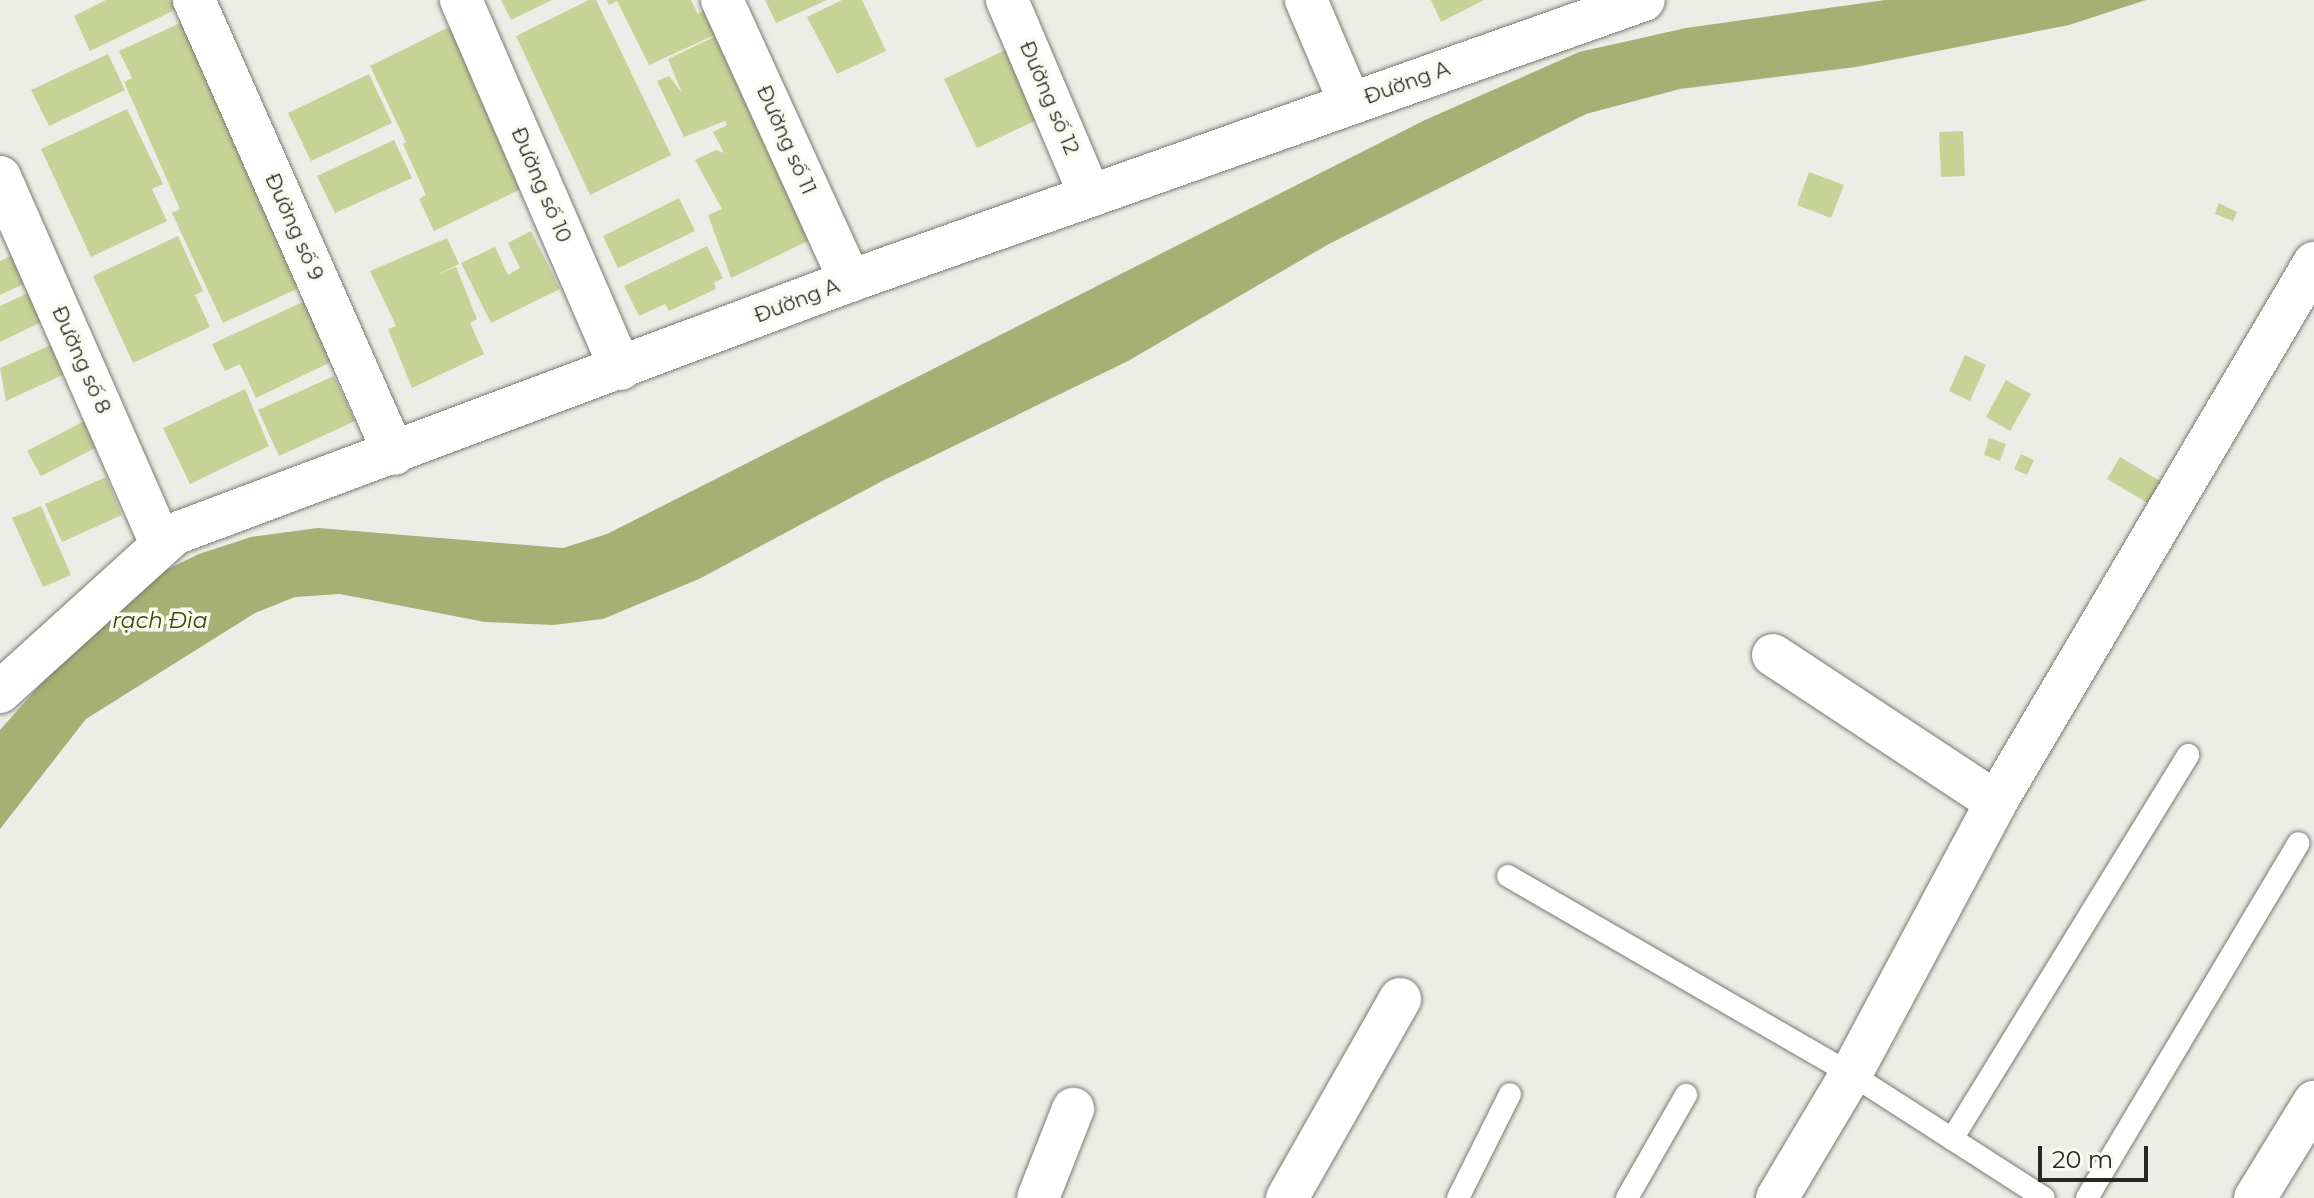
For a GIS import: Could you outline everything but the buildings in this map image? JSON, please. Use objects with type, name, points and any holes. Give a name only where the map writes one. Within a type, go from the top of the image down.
[{"type":"street","name":"Đường số 9","points":[[194,0],[394,454]]},
{"type":"street","name":"Đường số 10","points":[[461,0],[621,369]]},
{"type":"street","name":"Đường số 11","points":[[722,0],[850,281]]},
{"type":"street","name":"Đường số 12","points":[[1007,0],[1090,196]]},
{"type":"street","points":[[1306,0],[1350,103]]},
{"type":"street","name":"Đường A","points":[[0,692],[174,534],[850,281],[1631,2]]},
{"type":"street","name":"Đường số 8","points":[[0,177],[161,544]]},
{"type":"street","points":[[1777,1198],[1851,1074],[1996,802],[2314,263]]},
{"type":"street","points":[[1773,655],[1996,802]]},
{"type":"street","points":[[1287,1198],[1400,999]]},
{"type":"street","points":[[2255,1198],[2313,1105]]},
{"type":"street","points":[[1038,1198],[1073,1109]]},
{"type":"lane","points":[[1952,1139],[2188,755]]},
{"type":"lane","points":[[2087,1198],[2299,843]]},
{"type":"lane","points":[[1508,876],[1851,1074],[2044,1198]]},
{"type":"lane","points":[[1458,1198],[1510,1094]]},
{"type":"lane","points":[[1627,1198],[1686,1095]]},
{"type":"water","name":"rạch Đìa","points":[[1885,0],[2146,0],[2069,25],[1856,67],[1680,89],[1586,114],[1327,245],[1128,361],[884,480],[699,579],[603,619],[553,625],[485,622],[340,594],[295,597],[255,613],[86,719],[0,829],[0,730],[112,604],[135,585],[199,554],[251,537],[318,528],[563,548],[607,534],[1425,120],[1579,52],[1686,28]]}]
